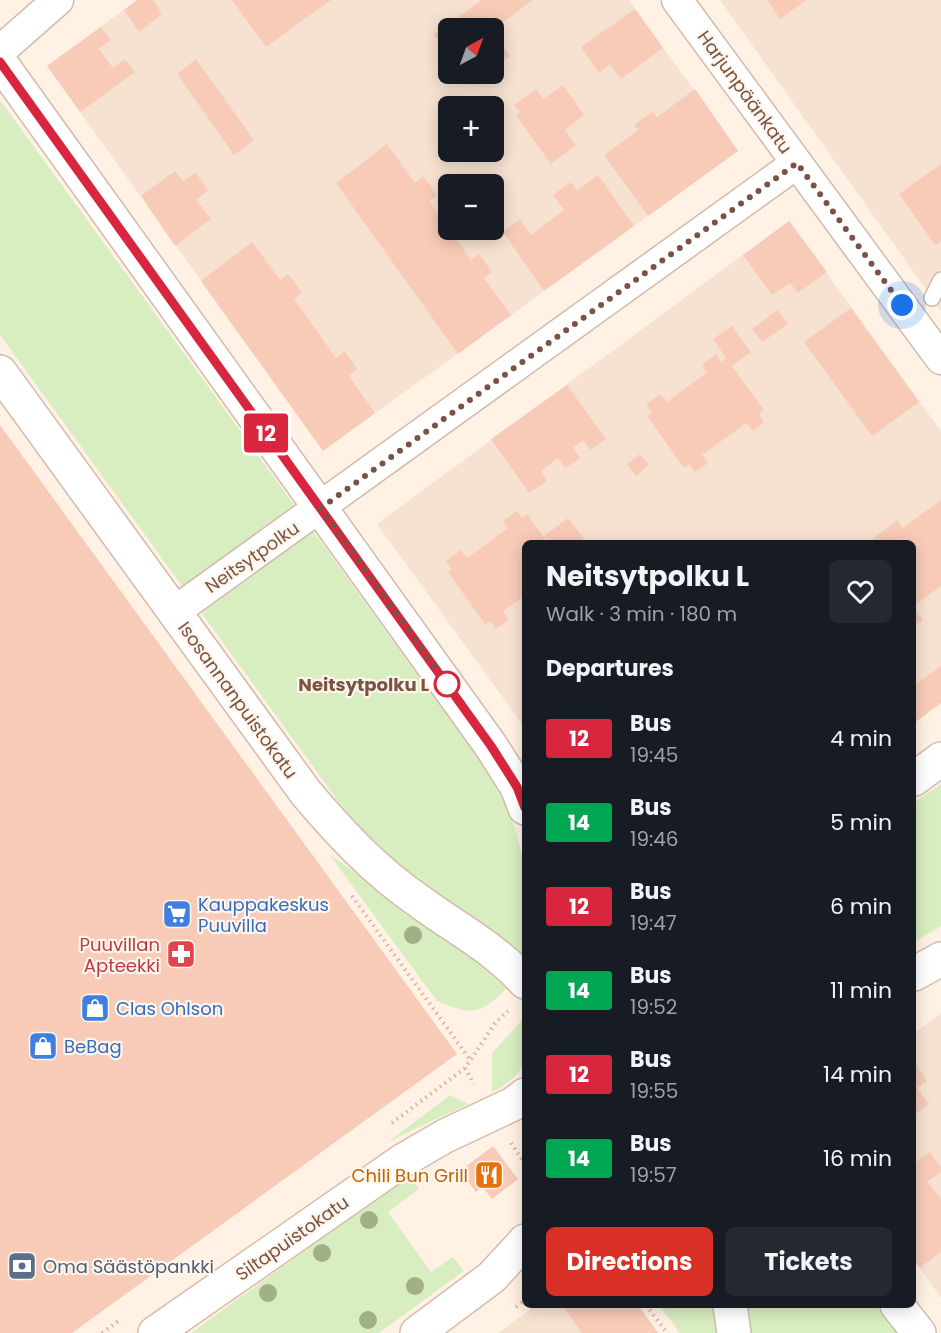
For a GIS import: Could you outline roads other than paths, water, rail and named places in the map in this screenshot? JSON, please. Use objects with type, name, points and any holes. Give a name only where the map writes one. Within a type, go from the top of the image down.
[{"type":"street","points":[[0,51],[58,0]]},
{"type":"street","name":"Harjunpäänkatu","points":[[677,0],[941,359]]},
{"type":"street","points":[[0,62],[491,746],[517,787],[522,800]]},
{"type":"street","name":"Neitsytpolku","points":[[174,612],[797,163]]},
{"type":"street","name":"Isosannanpuistokatu","points":[[0,372],[306,793],[340,833],[374,866],[417,901],[504,959],[518,996]]},
{"type":"street","points":[[916,778],[941,759]]},
{"type":"street","points":[[916,973],[941,959]]},
{"type":"street","name":"Siltapuistokatu","points":[[155,1333],[402,1161],[445,1136],[513,1104],[522,1097]]},
{"type":"street","points":[[417,1333],[492,1276],[522,1244]]},
{"type":"street","points":[[730,1308],[734,1333]]},
{"type":"street","points":[[899,1308],[919,1333]]},
{"type":"lane","points":[[932,298],[941,280]]},
{"type":"place","name":"Neitsytpolku L","points":[[447,684]]},
{"type":"place","name":"Kauppakeskus Puuvilla","points":[[177,914]]},
{"type":"place","name":"Puuvillan Apteekki","points":[[181,954]]},
{"type":"place","name":"Clas Ohlson","points":[[95,1008]]},
{"type":"place","name":"BeBag","points":[[43,1046]]},
{"type":"place","name":"Chili Bun Grill","points":[[489,1175]]},
{"type":"place","name":"Oma Säästöpankki","points":[[22,1266]]}]
